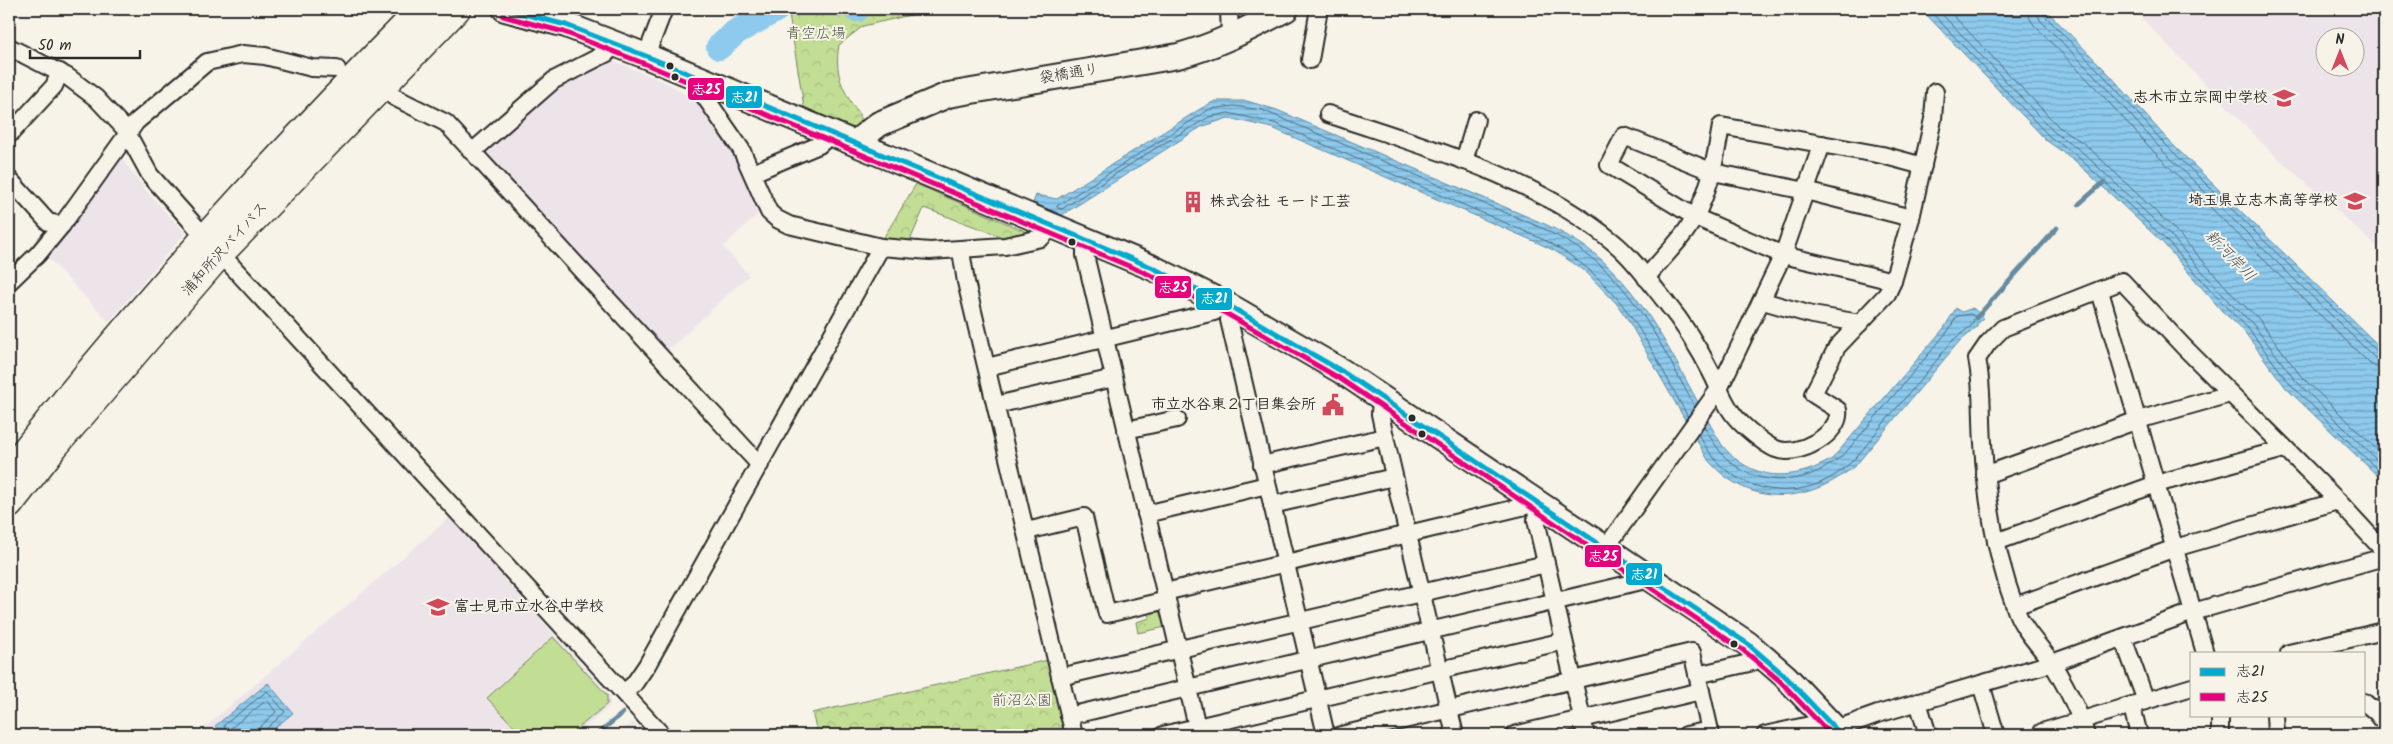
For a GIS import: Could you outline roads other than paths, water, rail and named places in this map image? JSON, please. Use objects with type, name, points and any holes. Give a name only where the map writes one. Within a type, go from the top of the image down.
[{"type":"highway","name":"浦和所沢バイパス","points":[[9,504],[213,245],[244,194],[422,9]]},
{"type":"highway","name":"浦和所沢バイパス","points":[[9,472],[94,365],[213,245],[456,9]]},
{"type":"main road","points":[[505,9],[566,25],[646,56],[1085,238],[1166,273],[1228,305],[1313,354],[1381,397],[1764,656],[1835,728]]},
{"type":"main road","name":"袋橋通り","points":[[855,143],[879,124],[948,95],[1178,56],[1201,50],[1230,38],[1286,9]]},
{"type":"street","points":[[646,56],[664,9]]},
{"type":"street","points":[[1229,9],[1230,38]]},
{"type":"street","points":[[1310,60],[1319,9]]},
{"type":"street","points":[[472,152],[554,80],[607,54],[610,42]]},
{"type":"street","points":[[9,47],[60,72],[96,98],[128,134],[150,175],[662,735]]},
{"type":"street","points":[[9,282],[38,254],[62,225],[136,122],[207,62],[243,54],[264,56],[312,68],[337,69]]},
{"type":"street","points":[[9,135],[54,86],[60,72]]},
{"type":"street","points":[[689,74],[741,149],[769,212],[777,219],[789,225],[881,247],[930,251],[961,251],[1005,246],[1041,238],[1054,226]]},
{"type":"street","points":[[1328,114],[1464,160],[1496,174],[1573,213],[1614,242],[1646,278],[1683,326],[1719,389],[1742,424],[1777,450],[1788,451],[1806,447],[1820,440],[1844,414],[1813,394],[1837,347],[1887,294],[1893,281],[1911,218],[1923,166],[1933,119],[1935,92]]},
{"type":"street","points":[[394,97],[446,123],[760,465]]},
{"type":"street","points":[[1464,160],[1476,120]]},
{"type":"street","points":[[1646,278],[1686,231],[1695,217],[1713,172],[1721,126],[1882,155],[1923,166]]},
{"type":"street","points":[[753,173],[819,145],[832,134]]},
{"type":"street","points":[[1893,281],[1783,255],[1695,217],[1609,165],[1624,136],[1713,172],[1806,190],[1911,218]]},
{"type":"street","points":[[1605,549],[1719,389],[1783,255],[1822,144]]},
{"type":"street","points":[[9,179],[48,222],[62,225]]},
{"type":"street","points":[[1085,238],[1085,255],[1198,731]]},
{"type":"street","points":[[630,700],[647,665],[881,247]]},
{"type":"street","points":[[961,251],[966,282],[1027,531],[1074,735]]},
{"type":"street","points":[[2084,728],[2052,664],[2027,630],[2015,606],[1996,542],[1986,475],[1983,391],[1977,359],[1988,343],[2003,328],[2122,280],[2230,394],[2338,501],[2384,552]]},
{"type":"street","points":[[2100,290],[2205,652]]},
{"type":"street","points":[[1763,300],[1812,315],[1860,323]]},
{"type":"street","points":[[987,367],[1214,312],[1228,305],[1229,320],[1262,465],[1326,735]]},
{"type":"street","points":[[996,405],[1114,378]]},
{"type":"street","points":[[1986,475],[2138,420],[2230,394]]},
{"type":"street","points":[[1381,397],[1379,405],[1385,437],[1455,735]]},
{"type":"street","points":[[1126,430],[1177,419]]},
{"type":"street","points":[[1262,465],[1385,437]]},
{"type":"street","points":[[1996,542],[2156,484],[2284,449]]},
{"type":"street","points":[[1272,505],[1394,477]]},
{"type":"street","points":[[1146,514],[1267,485]]},
{"type":"street","points":[[2015,606],[2175,548],[2338,501]]},
{"type":"street","points":[[1027,531],[1084,517],[1107,614],[1166,596],[1286,565],[1538,503],[1536,520],[1586,735]]},
{"type":"street","points":[[1765,735],[1835,728],[2052,664],[2193,612],[2384,557]]},
{"type":"street","points":[[1060,677],[1546,564]]},
{"type":"street","points":[[1069,716],[1650,579]]},
{"type":"street","points":[[2293,652],[2384,631]]},
{"type":"street","points":[[2123,638],[2139,704],[2139,735]]},
{"type":"street","points":[[1162,735],[1198,731],[1317,699],[1564,641]]},
{"type":"street","points":[[1341,735],[1692,652],[1710,733],[1686,735]]},
{"type":"street","points":[[1514,735],[1582,719],[1699,683],[1764,656]]},
{"type":"street","points":[[1981,684],[1996,735]]},
{"type":"street","points":[[2042,732],[2084,728],[2139,704],[2190,689]]},
{"type":"street","points":[[1918,702],[1928,735]]},
{"type":"street","points":[[2366,703],[2378,712],[2384,722]]},
{"type":"street","points":[[2220,716],[2220,735]]},
{"type":"street","points":[[2275,716],[2276,735]]},
{"type":"water","name":"新河岸川","points":[[1921,9],[2045,9],[2108,73],[2167,139],[2384,351],[2384,482],[2286,388],[2243,330],[2222,311],[2163,243],[2073,159],[2047,141]]},
{"type":"water","points":[[1215,101],[1247,101],[1277,110],[1547,225],[1584,246],[1623,281],[1640,303],[1669,349],[1722,445],[1746,466],[1760,472],[1788,474],[1803,472],[1832,459],[1944,328],[1956,308],[1962,312],[1973,308],[1984,318],[1976,325],[1978,326],[1957,344],[1856,465],[1838,478],[1819,488],[1780,496],[1761,493],[1742,487],[1724,476],[1708,460],[1628,320],[1616,303],[1585,271],[1555,251],[1536,242],[1272,128],[1228,118],[1201,127],[1062,215],[1033,203],[1036,195],[1057,199]]},
{"type":"water","points":[[268,683],[293,713],[266,735],[223,735],[215,726]]},
{"type":"waterway","points":[[719,47],[736,32],[777,9]]},
{"type":"waterway","points":[[2079,204],[2104,182]]},
{"type":"waterway","points":[[1976,318],[2057,228]]},
{"type":"waterway","points":[[596,735],[623,713]]},
{"type":"place","name":"志木市立宗岡中学校","points":[[2284,98]]},
{"type":"place","name":"埼玉県立志木高等学校","points":[[2355,201]]},
{"type":"place","name":"株式会社 モード工芸","points":[[1193,202]]},
{"type":"place","name":"市立水谷東２丁目集会所","points":[[1333,405]]},
{"type":"place","name":"富士見市立水谷中学校","points":[[438,607]]},
{"type":"park label","name":"青空広場","points":[[816,34]]},
{"type":"park label","name":"前沼公園","points":[[1022,701]]}]
